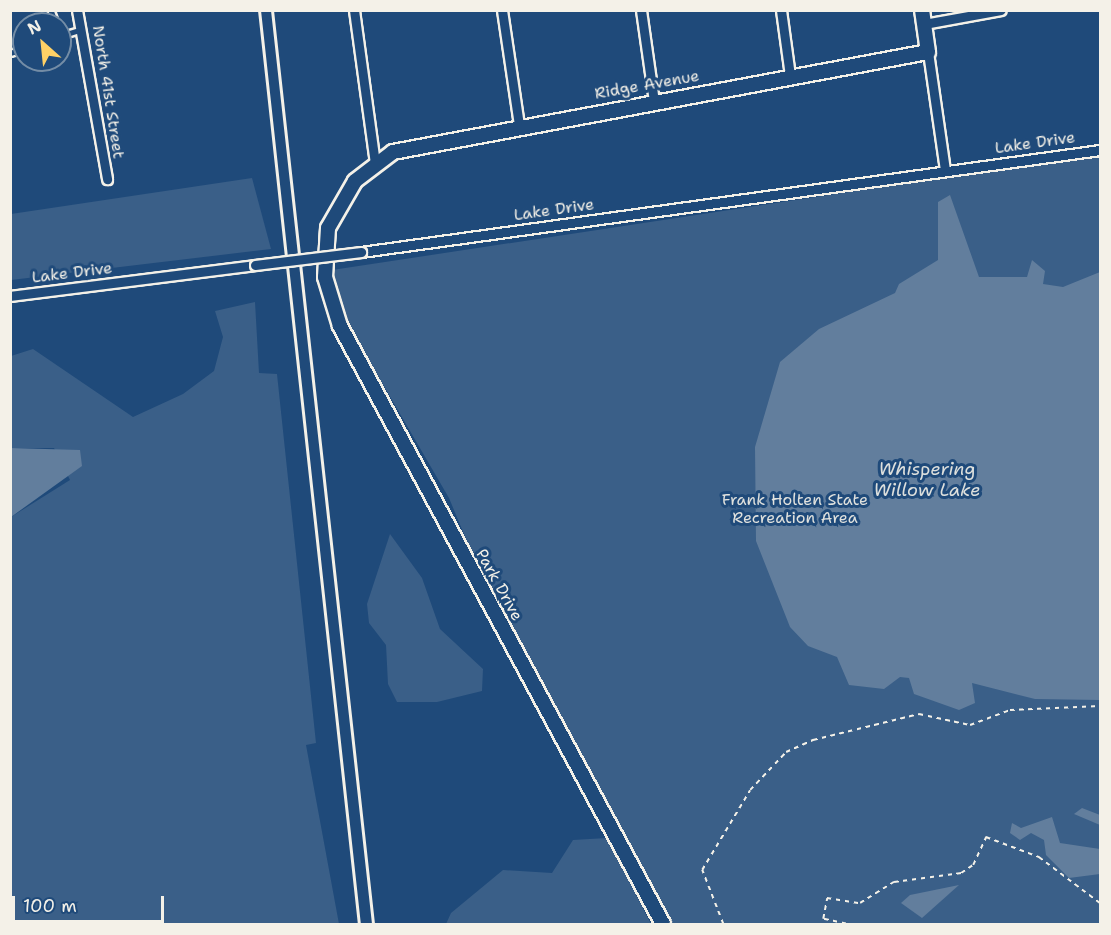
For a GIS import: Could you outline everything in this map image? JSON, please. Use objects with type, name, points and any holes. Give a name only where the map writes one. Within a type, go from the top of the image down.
[{"type":"street","name":"North 41st Street","points":[[77,10],[84,28],[107,179]]},
{"type":"street","points":[[354,10],[375,163]]},
{"type":"street","points":[[502,10],[519,125]]},
{"type":"street","points":[[641,10],[654,101]]},
{"type":"street","points":[[945,170],[923,17],[1001,10]]},
{"type":"street","points":[[781,11],[790,76]]},
{"type":"street","name":"Ridge Avenue","points":[[375,163],[424,143],[928,52]]},
{"type":"street","name":"Lake Drive","points":[[10,296],[361,252],[1101,150]]},
{"type":"street","name":"Park Drive","points":[[375,163],[338,204],[324,256],[327,289],[345,336],[663,924]]},
{"type":"lane","points":[[72,32],[84,28]]},
{"type":"path","points":[[723,924],[702,870],[750,790],[786,752],[813,740],[919,714],[970,726],[1010,710],[1101,706]]},
{"type":"path","points":[[846,924],[823,918],[827,898],[860,903],[894,882],[961,873],[975,862],[984,837],[1039,857],[1101,903]]},
{"type":"green space","name":"Frank Holten State Recreation Area","points":[[1100,154],[1100,924],[672,924],[478,568],[449,498],[339,309],[332,270]]},
{"type":"green space","points":[[252,178],[271,249],[11,280],[11,214]]},
{"type":"green space","points":[[255,302],[259,373],[277,374],[316,743],[306,745],[339,924],[11,924],[11,517],[70,480],[54,448],[11,448],[11,356],[33,349],[133,417],[183,394],[214,371],[223,337],[215,311]]},
{"type":"green space","points":[[390,534],[422,578],[440,629],[483,669],[482,691],[437,702],[397,702],[388,684],[386,645],[369,623],[367,604]]},
{"type":"green space","points":[[607,838],[651,924],[446,924],[451,913],[503,870],[552,873],[573,840]]},
{"type":"water","name":"Whispering Willow Lake","points":[[950,195],[979,277],[1027,277],[1032,260],[1045,271],[1043,284],[1063,287],[1100,272],[1100,700],[1035,699],[972,683],[975,703],[959,710],[914,694],[909,678],[900,677],[884,689],[849,685],[837,657],[808,646],[790,627],[756,541],[755,447],[780,362],[819,329],[895,293],[899,284],[938,260],[938,202]]},
{"type":"water","points":[[11,448],[80,450],[82,466],[11,517]]},
{"type":"water","points":[[1082,808],[1100,815],[1100,825],[1074,814]]},
{"type":"water","points":[[1052,817],[1060,843],[1100,849],[1100,874],[1069,878],[1046,855],[1044,840],[1031,833],[1020,840],[1010,833],[1012,823],[1021,828]]},
{"type":"water","points":[[959,885],[922,918],[901,903],[910,895]]},
{"type":"railway","points":[[259,10],[359,924]]},
{"type":"railway","points":[[272,10],[373,924]]}]
